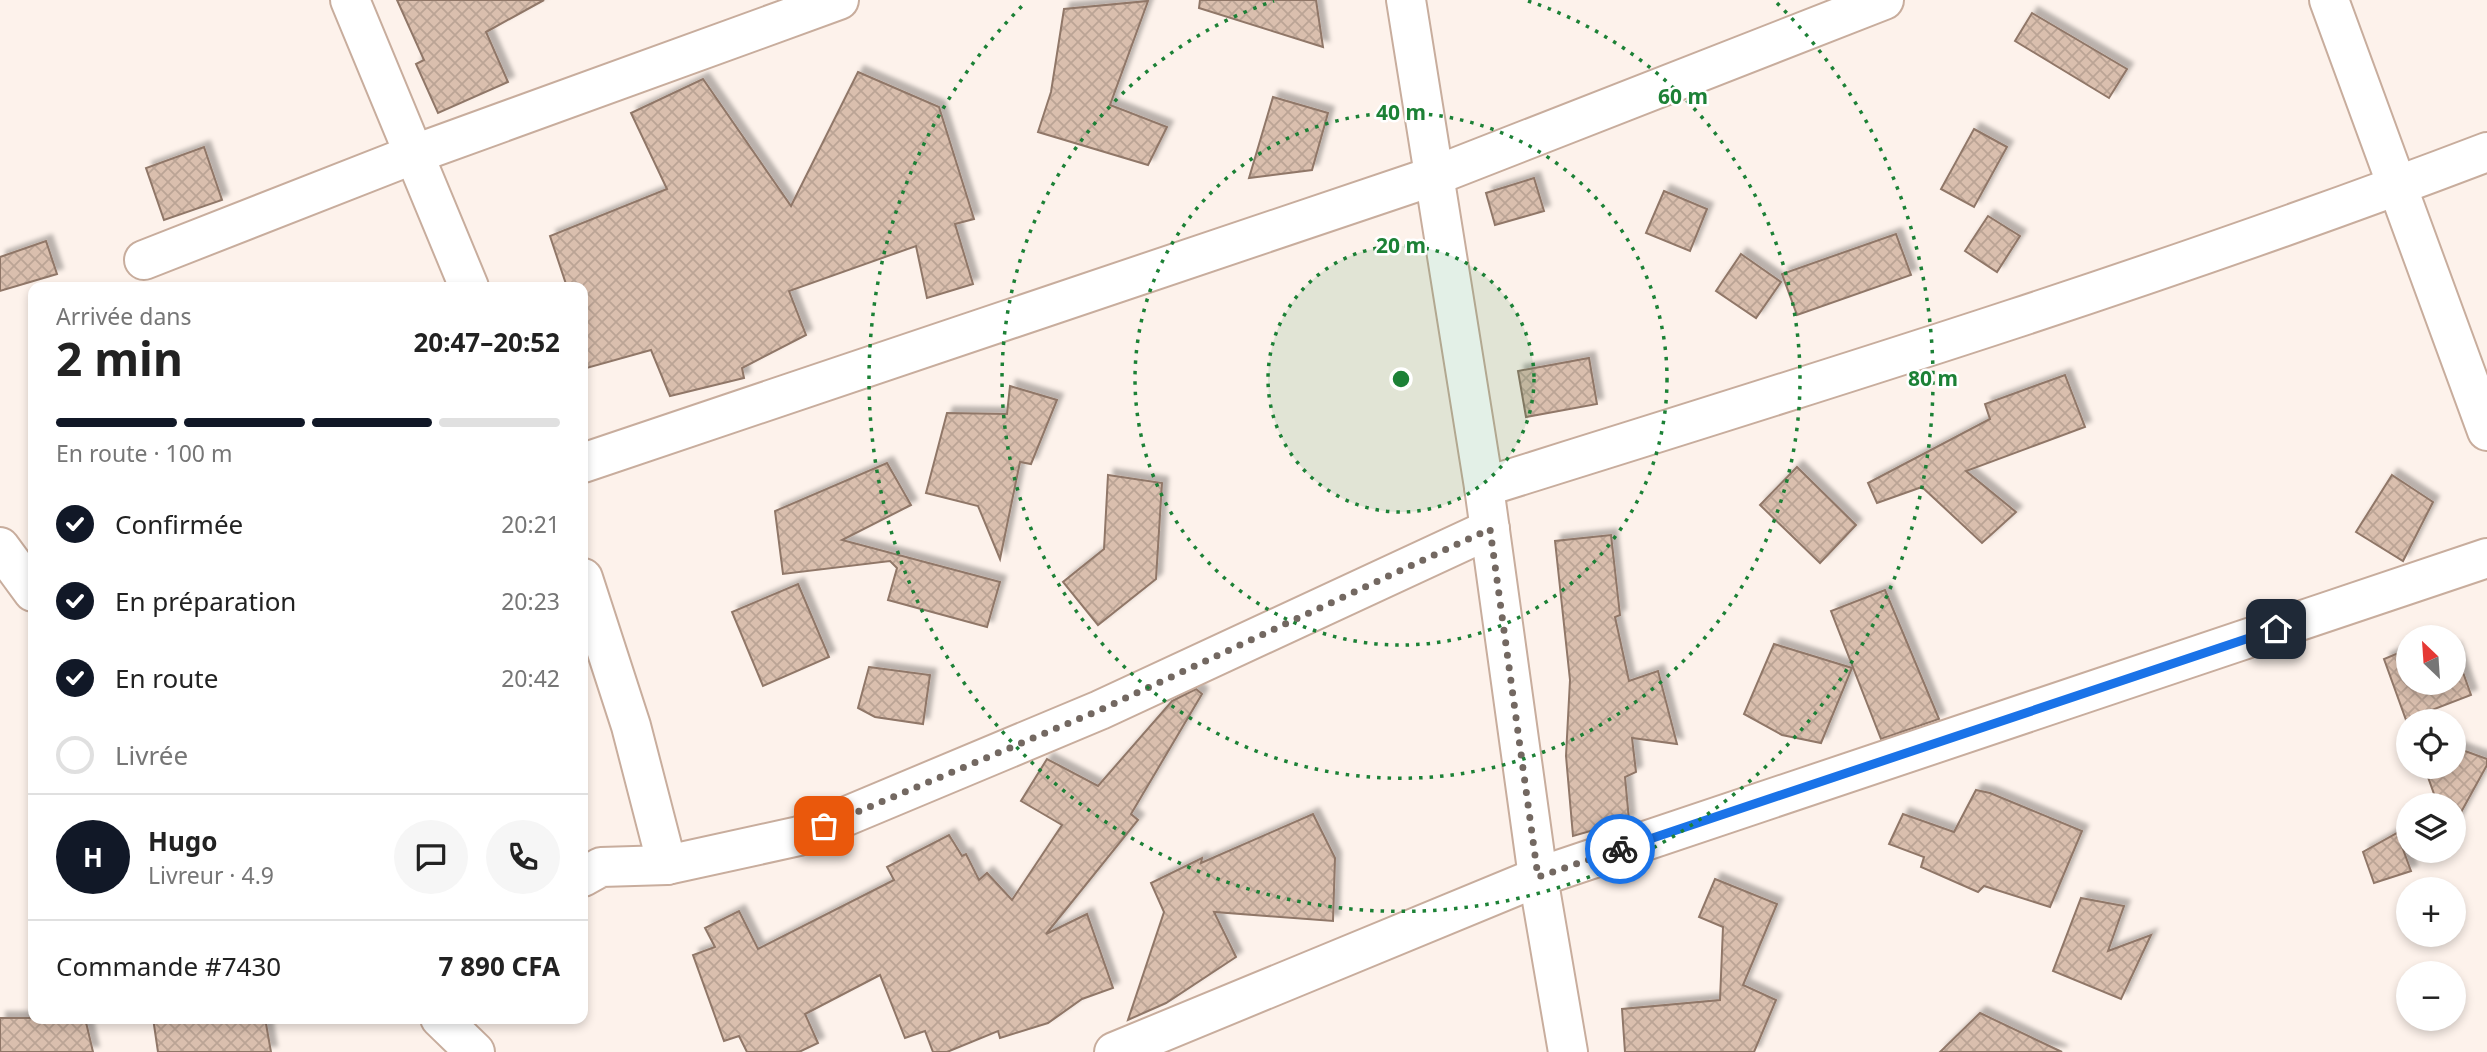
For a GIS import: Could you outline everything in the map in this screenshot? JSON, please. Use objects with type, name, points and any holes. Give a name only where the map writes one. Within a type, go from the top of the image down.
[{"type":"street","points":[[350,0],[467,282]]},
{"type":"street","points":[[144,260],[412,155],[839,0]]},
{"type":"street","points":[[1406,0],[1484,487],[1538,877],[1568,1052]]},
{"type":"street","points":[[588,461],[1434,176],[1884,0]]},
{"type":"street","points":[[2329,0],[2487,431]]},
{"type":"street","points":[[1484,487],[2047,308],[2396,187],[2487,152]]},
{"type":"street","points":[[588,874],[601,867],[667,865],[799,836],[1100,710],[1490,529]]},
{"type":"street","points":[[0,547],[28,585]]},
{"type":"street","points":[[1114,1052],[1538,877],[2487,558]]},
{"type":"street","points":[[588,593],[631,726],[667,865]]},
{"type":"street","points":[[446,1024],[475,1052]]},
{"type":"building","points":[[397,0],[544,0],[486,32],[508,82],[438,113],[416,64],[424,60]]},
{"type":"building","points":[[1200,0],[1316,0],[1323,47],[1199,8]]},
{"type":"building","points":[[1148,1],[1110,105],[1167,127],[1148,165],[1038,132],[1051,92],[1064,9]]},
{"type":"building","points":[[2032,13],[2127,69],[2109,98],[2015,41]]},
{"type":"building","points":[[858,72],[939,107],[974,219],[955,224],[973,284],[927,298],[916,246],[789,291],[806,335],[742,368],[744,378],[670,396],[651,350],[588,368],[588,282],[565,282],[550,236],[667,189],[631,113],[703,79],[791,206]]},
{"type":"building","points":[[1273,97],[1328,113],[1312,170],[1249,178]]},
{"type":"building","points":[[1974,129],[2007,147],[1974,207],[1941,189]]},
{"type":"building","points":[[204,147],[222,200],[164,220],[146,168]]},
{"type":"building","points":[[1534,178],[1544,211],[1495,225],[1486,193]]},
{"type":"building","points":[[1664,191],[1707,209],[1690,251],[1646,233]]},
{"type":"building","points":[[1988,216],[2020,236],[1997,272],[1965,251]]},
{"type":"building","points":[[1896,234],[1911,275],[1797,315],[1782,274]]},
{"type":"building","points":[[46,241],[57,274],[0,291],[0,257]]},
{"type":"building","points":[[1741,254],[1781,282],[1756,318],[1716,291]]},
{"type":"building","points":[[1589,358],[1597,404],[1526,417],[1518,371]]},
{"type":"building","points":[[2065,375],[2085,427],[1966,471],[2016,512],[1982,543],[1922,487],[1877,503],[1868,483],[1990,419],[1985,404]]},
{"type":"building","points":[[1010,386],[1057,400],[1031,464],[1020,462],[1000,559],[978,506],[926,493],[947,413],[1007,414]]},
{"type":"building","points":[[887,463],[911,505],[842,540],[1000,582],[987,627],[888,600],[897,568],[890,561],[783,574],[775,511]]},
{"type":"building","points":[[1797,467],[1856,525],[1820,563],[1760,505]]},
{"type":"building","points":[[1108,475],[1162,483],[1156,579],[1098,625],[1063,582],[1104,549]]},
{"type":"building","points":[[2392,475],[2433,502],[2403,561],[2356,532]]},
{"type":"building","points":[[1611,535],[1620,615],[1615,617],[1629,681],[1658,671],[1677,744],[1632,738],[1636,772],[1625,777],[1629,820],[1573,836],[1566,756],[1570,680],[1555,541]]},
{"type":"building","points":[[798,584],[829,657],[763,686],[732,612]]},
{"type":"building","points":[[1885,590],[1939,719],[1881,739],[1831,611]]},
{"type":"building","points":[[1774,644],[1852,668],[1821,743],[1782,735],[1744,714]]},
{"type":"building","points":[[2396,654],[2396,692],[2384,659]]},
{"type":"building","points":[[869,667],[930,675],[923,724],[875,717],[858,708]]},
{"type":"building","points":[[2466,681],[2471,695],[2435,709],[2402,709],[2397,695],[2466,695]]},
{"type":"building","points":[[1196,689],[1202,694],[1131,814],[1138,820],[1046,934],[1087,914],[1113,988],[1082,999],[1048,1023],[1000,1038],[998,1031],[947,1052],[933,1052],[925,1031],[905,1038],[880,975],[805,1014],[818,1043],[799,1052],[747,1052],[739,1036],[724,1041],[693,955],[715,947],[705,928],[739,911],[758,949],[894,880],[887,867],[949,835],[962,856],[966,854],[979,880],[987,873],[1012,900],[1062,825],[1021,801],[1047,759],[1098,786],[1172,701]]},
{"type":"building","points":[[2466,751],[2487,759],[2487,765],[2466,803],[2466,793],[2434,793],[2429,779],[2466,779]]},
{"type":"building","points":[[1976,790],[1990,793],[2082,831],[2050,907],[1984,886],[1978,892],[1921,867],[1924,857],[1889,844],[1903,814],[1954,832]]},
{"type":"building","points":[[1313,814],[1335,858],[1333,921],[1214,912],[1236,957],[1166,1003],[1128,1020],[1164,912],[1151,883],[1202,858],[1201,863]]},
{"type":"building","points":[[2396,834],[2396,863],[2408,863],[2411,871],[2374,883],[2363,852]]},
{"type":"building","points":[[1715,879],[1777,904],[1743,985],[1776,1000],[1754,1052],[1625,1052],[1622,1009],[1720,1000],[1723,927],[1699,917]]},
{"type":"building","points":[[2081,898],[2124,906],[2108,951],[2151,935],[2121,999],[2053,971]]},
{"type":"building","points":[[1980,1013],[2062,1052],[1940,1052]]},
{"type":"building","points":[[0,1018],[28,1018],[28,1024],[86,1024],[93,1052],[0,1052]]},
{"type":"building","points":[[154,1024],[266,1024],[271,1052],[158,1052]]},
{"type":"way so far","points":[[824,826],[1100,710],[1490,529],[1538,877],[1620,849]]},
{"type":"route","points":[[1620,849],[2276,629]]}]
